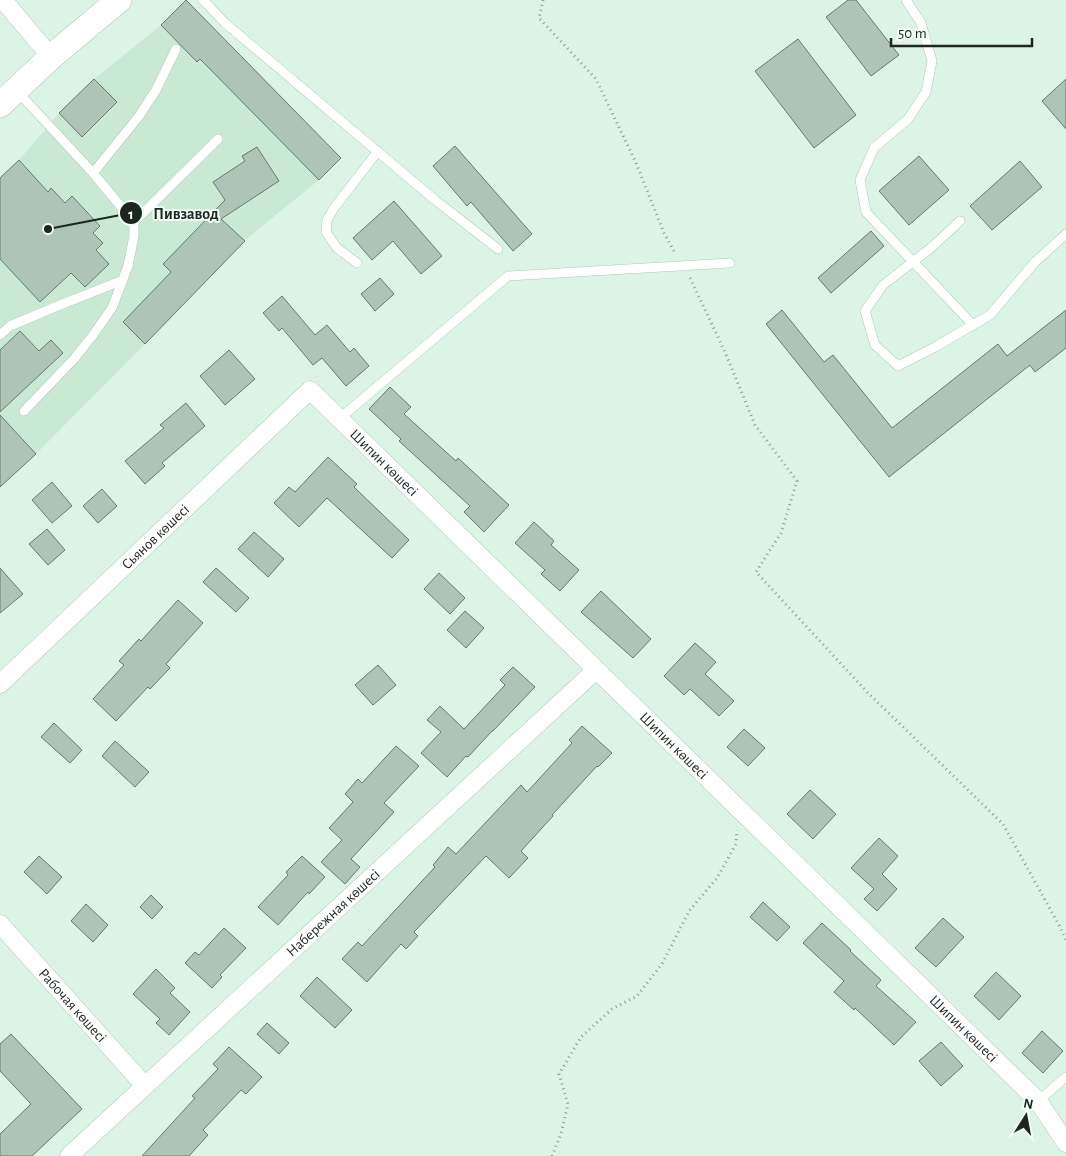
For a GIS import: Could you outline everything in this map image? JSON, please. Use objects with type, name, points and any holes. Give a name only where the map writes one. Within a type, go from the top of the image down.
[{"type":"main road","points":[[8,97],[51,57],[119,0]]},
{"type":"street","points":[[3,0],[51,57]]},
{"type":"street","name":"Шипин көшесі","points":[[310,390],[1038,1101],[1066,1143]]},
{"type":"street","name":"Сьянов көшесі","points":[[0,684],[310,390]]},
{"type":"street","name":"Набережная көшесі","points":[[69,1156],[596,670]]},
{"type":"street","name":"Рабочая көшесі","points":[[0,924],[145,1086]]},
{"type":"lane","points":[[203,0],[225,23],[435,200],[498,248]]},
{"type":"lane","points":[[906,0],[920,24],[932,61],[926,92],[908,119],[874,148],[860,180],[866,212],[974,324]]},
{"type":"lane","points":[[93,173],[139,116],[156,90],[176,49]]},
{"type":"lane","points":[[8,97],[93,173],[134,222],[134,236],[128,266],[112,308],[74,359],[24,411]]},
{"type":"lane","points":[[134,222],[218,138]]},
{"type":"lane","points":[[357,264],[336,248],[326,232],[327,220],[334,208],[378,151]]},
{"type":"lane","points":[[960,221],[932,247],[883,285],[865,311],[875,346],[898,366],[934,348],[990,315],[1035,262],[1066,234]]},
{"type":"lane","points":[[339,419],[508,276],[730,263]]},
{"type":"lane","points":[[0,335],[10,326],[123,280]]},
{"type":"lane","points":[[1038,1101],[1066,1077]]},
{"type":"path","points":[[544,0],[540,18],[596,79],[636,163],[664,233],[690,278],[725,352],[755,425],[797,481],[781,533],[756,572],[868,693],[1003,824],[1066,940]]},
{"type":"path","points":[[552,1156],[562,1134],[568,1104],[560,1074],[581,1037],[612,1008],[637,996],[662,964],[689,910],[717,878],[736,844],[738,808]]},
{"type":"shaded area","points":[[186,0],[341,158],[319,180],[244,241],[36,454],[0,487],[0,178],[19,160],[59,113],[94,79],[161,25]]},
{"type":"building","points":[[186,0],[341,158],[319,180],[200,59],[197,62],[161,25]]},
{"type":"building","points":[[848,0],[856,0],[899,55],[871,76],[826,17]]},
{"type":"building","points":[[798,39],[856,115],[814,148],[755,71]]},
{"type":"building","points":[[94,79],[117,102],[82,137],[59,113]]},
{"type":"building","points":[[1066,79],[1066,129],[1042,101]]},
{"type":"building","points":[[455,146],[532,234],[513,251],[471,202],[467,206],[433,166]]},
{"type":"building","points":[[257,147],[279,181],[221,219],[245,241],[145,344],[123,322],[171,272],[163,264],[225,200],[213,182],[245,161],[242,156]]},
{"type":"building","points":[[919,156],[949,190],[909,225],[879,191]]},
{"type":"building","points":[[19,160],[48,192],[51,188],[65,203],[72,196],[100,226],[93,233],[103,243],[96,250],[109,264],[85,287],[71,273],[40,302],[0,259],[0,178]]},
{"type":"building","points":[[1020,161],[1042,187],[992,230],[970,206]]},
{"type":"building","points":[[394,201],[442,256],[421,274],[393,241],[372,260],[353,238]]},
{"type":"building","points":[[871,231],[884,246],[831,293],[818,278]]},
{"type":"building","points":[[380,278],[394,294],[375,311],[361,294]]},
{"type":"building","points":[[282,296],[315,335],[327,325],[350,352],[354,348],[369,366],[346,386],[322,358],[313,365],[282,328],[279,331],[263,313]]},
{"type":"building","points":[[782,310],[824,362],[833,355],[892,428],[998,344],[1007,356],[1066,310],[1066,348],[1035,372],[1030,365],[889,477],[766,324]]},
{"type":"building","points":[[20,331],[39,351],[51,340],[63,353],[0,412],[0,350]]},
{"type":"building","points":[[229,350],[255,379],[225,405],[200,376]]},
{"type":"building","points":[[390,387],[411,407],[404,414],[456,461],[458,458],[509,505],[484,532],[464,512],[470,506],[399,441],[401,439],[369,409]]},
{"type":"building","points":[[186,403],[205,426],[162,463],[165,466],[145,484],[125,461],[164,428],[160,425]]},
{"type":"building","points":[[0,415],[36,454],[0,487]]},
{"type":"building","points":[[328,457],[357,484],[354,487],[409,540],[392,558],[327,498],[299,527],[274,503],[289,487],[295,492]]},
{"type":"building","points":[[52,482],[72,506],[52,523],[32,500]]},
{"type":"building","points":[[102,489],[117,506],[98,523],[83,506]]},
{"type":"building","points":[[534,522],[554,541],[551,545],[579,570],[560,591],[541,574],[545,570],[515,543]]},
{"type":"building","points":[[47,529],[65,550],[48,565],[29,544]]},
{"type":"building","points":[[254,532],[284,559],[268,577],[238,549]]},
{"type":"building","points":[[0,568],[23,594],[0,613]]},
{"type":"building","points":[[216,568],[249,598],[236,612],[203,582]]},
{"type":"building","points":[[439,573],[465,598],[450,614],[424,589]]},
{"type":"building","points":[[601,591],[651,639],[633,658],[581,612]]},
{"type":"building","points":[[178,600],[203,623],[166,664],[170,668],[150,689],[148,687],[116,721],[93,699],[124,665],[119,661],[139,639],[141,641]]},
{"type":"building","points":[[465,611],[484,628],[466,648],[447,630]]},
{"type":"building","points":[[695,643],[716,662],[705,674],[734,701],[719,716],[690,689],[684,695],[664,676]]},
{"type":"building","points":[[378,665],[396,685],[373,705],[355,685]]},
{"type":"building","points":[[513,667],[535,687],[447,777],[421,753],[441,732],[427,720],[440,706],[464,729],[505,685],[500,680]]},
{"type":"building","points":[[54,723],[82,750],[70,763],[41,737]]},
{"type":"building","points":[[582,726],[612,753],[597,766],[521,851],[528,858],[509,878],[486,856],[414,932],[418,936],[406,949],[401,944],[367,982],[342,959],[358,942],[362,946],[435,867],[433,865],[448,847],[456,854],[521,785],[527,792],[572,743],[569,740]]},
{"type":"building","points":[[744,729],[765,748],[748,766],[727,747]]},
{"type":"building","points":[[115,741],[149,772],[135,787],[102,756]]},
{"type":"building","points":[[396,746],[419,766],[384,803],[394,812],[351,859],[360,867],[345,884],[321,862],[342,840],[329,828],[353,802],[345,794],[358,779],[362,783]]},
{"type":"building","points":[[810,790],[836,814],[813,839],[787,814]]},
{"type":"building","points":[[879,838],[898,856],[882,874],[897,889],[877,911],[864,899],[874,889],[851,868]]},
{"type":"building","points":[[39,856],[62,877],[47,894],[24,872]]},
{"type":"building","points":[[302,856],[325,877],[309,894],[308,892],[278,925],[258,907],[288,875],[286,872]]},
{"type":"building","points":[[151,895],[163,907],[152,919],[140,907]]},
{"type":"building","points":[[763,902],[790,927],[777,941],[750,917]]},
{"type":"building","points":[[86,904],[108,925],[93,942],[71,921]]},
{"type":"building","points":[[943,918],[964,937],[936,967],[915,948]]},
{"type":"building","points":[[822,923],[881,980],[876,986],[916,1022],[894,1045],[855,1008],[854,1010],[834,992],[844,981],[803,943]]},
{"type":"building","points":[[224,928],[246,948],[220,975],[222,977],[212,988],[185,963],[195,952],[199,955]]},
{"type":"building","points":[[156,969],[175,988],[170,993],[190,1012],[169,1035],[156,1023],[160,1019],[133,994]]},
{"type":"building","points":[[996,972],[1021,996],[999,1020],[974,996]]},
{"type":"building","points":[[317,977],[352,1010],[335,1028],[300,996]]},
{"type":"building","points":[[267,1023],[289,1043],[279,1054],[257,1034]]},
{"type":"building","points":[[1042,1031],[1063,1051],[1043,1073],[1022,1053]]},
{"type":"building","points":[[11,1034],[82,1109],[32,1156],[0,1156],[0,1134],[31,1104],[0,1071],[0,1044]]},
{"type":"building","points":[[941,1042],[963,1066],[941,1086],[919,1061]]},
{"type":"building","points":[[229,1047],[262,1077],[246,1094],[241,1090],[203,1130],[208,1135],[189,1156],[142,1156],[195,1098],[192,1096],[218,1069],[213,1064]]},
{"type":"place","name":"Пивзавод","points":[[48,229]]}]
